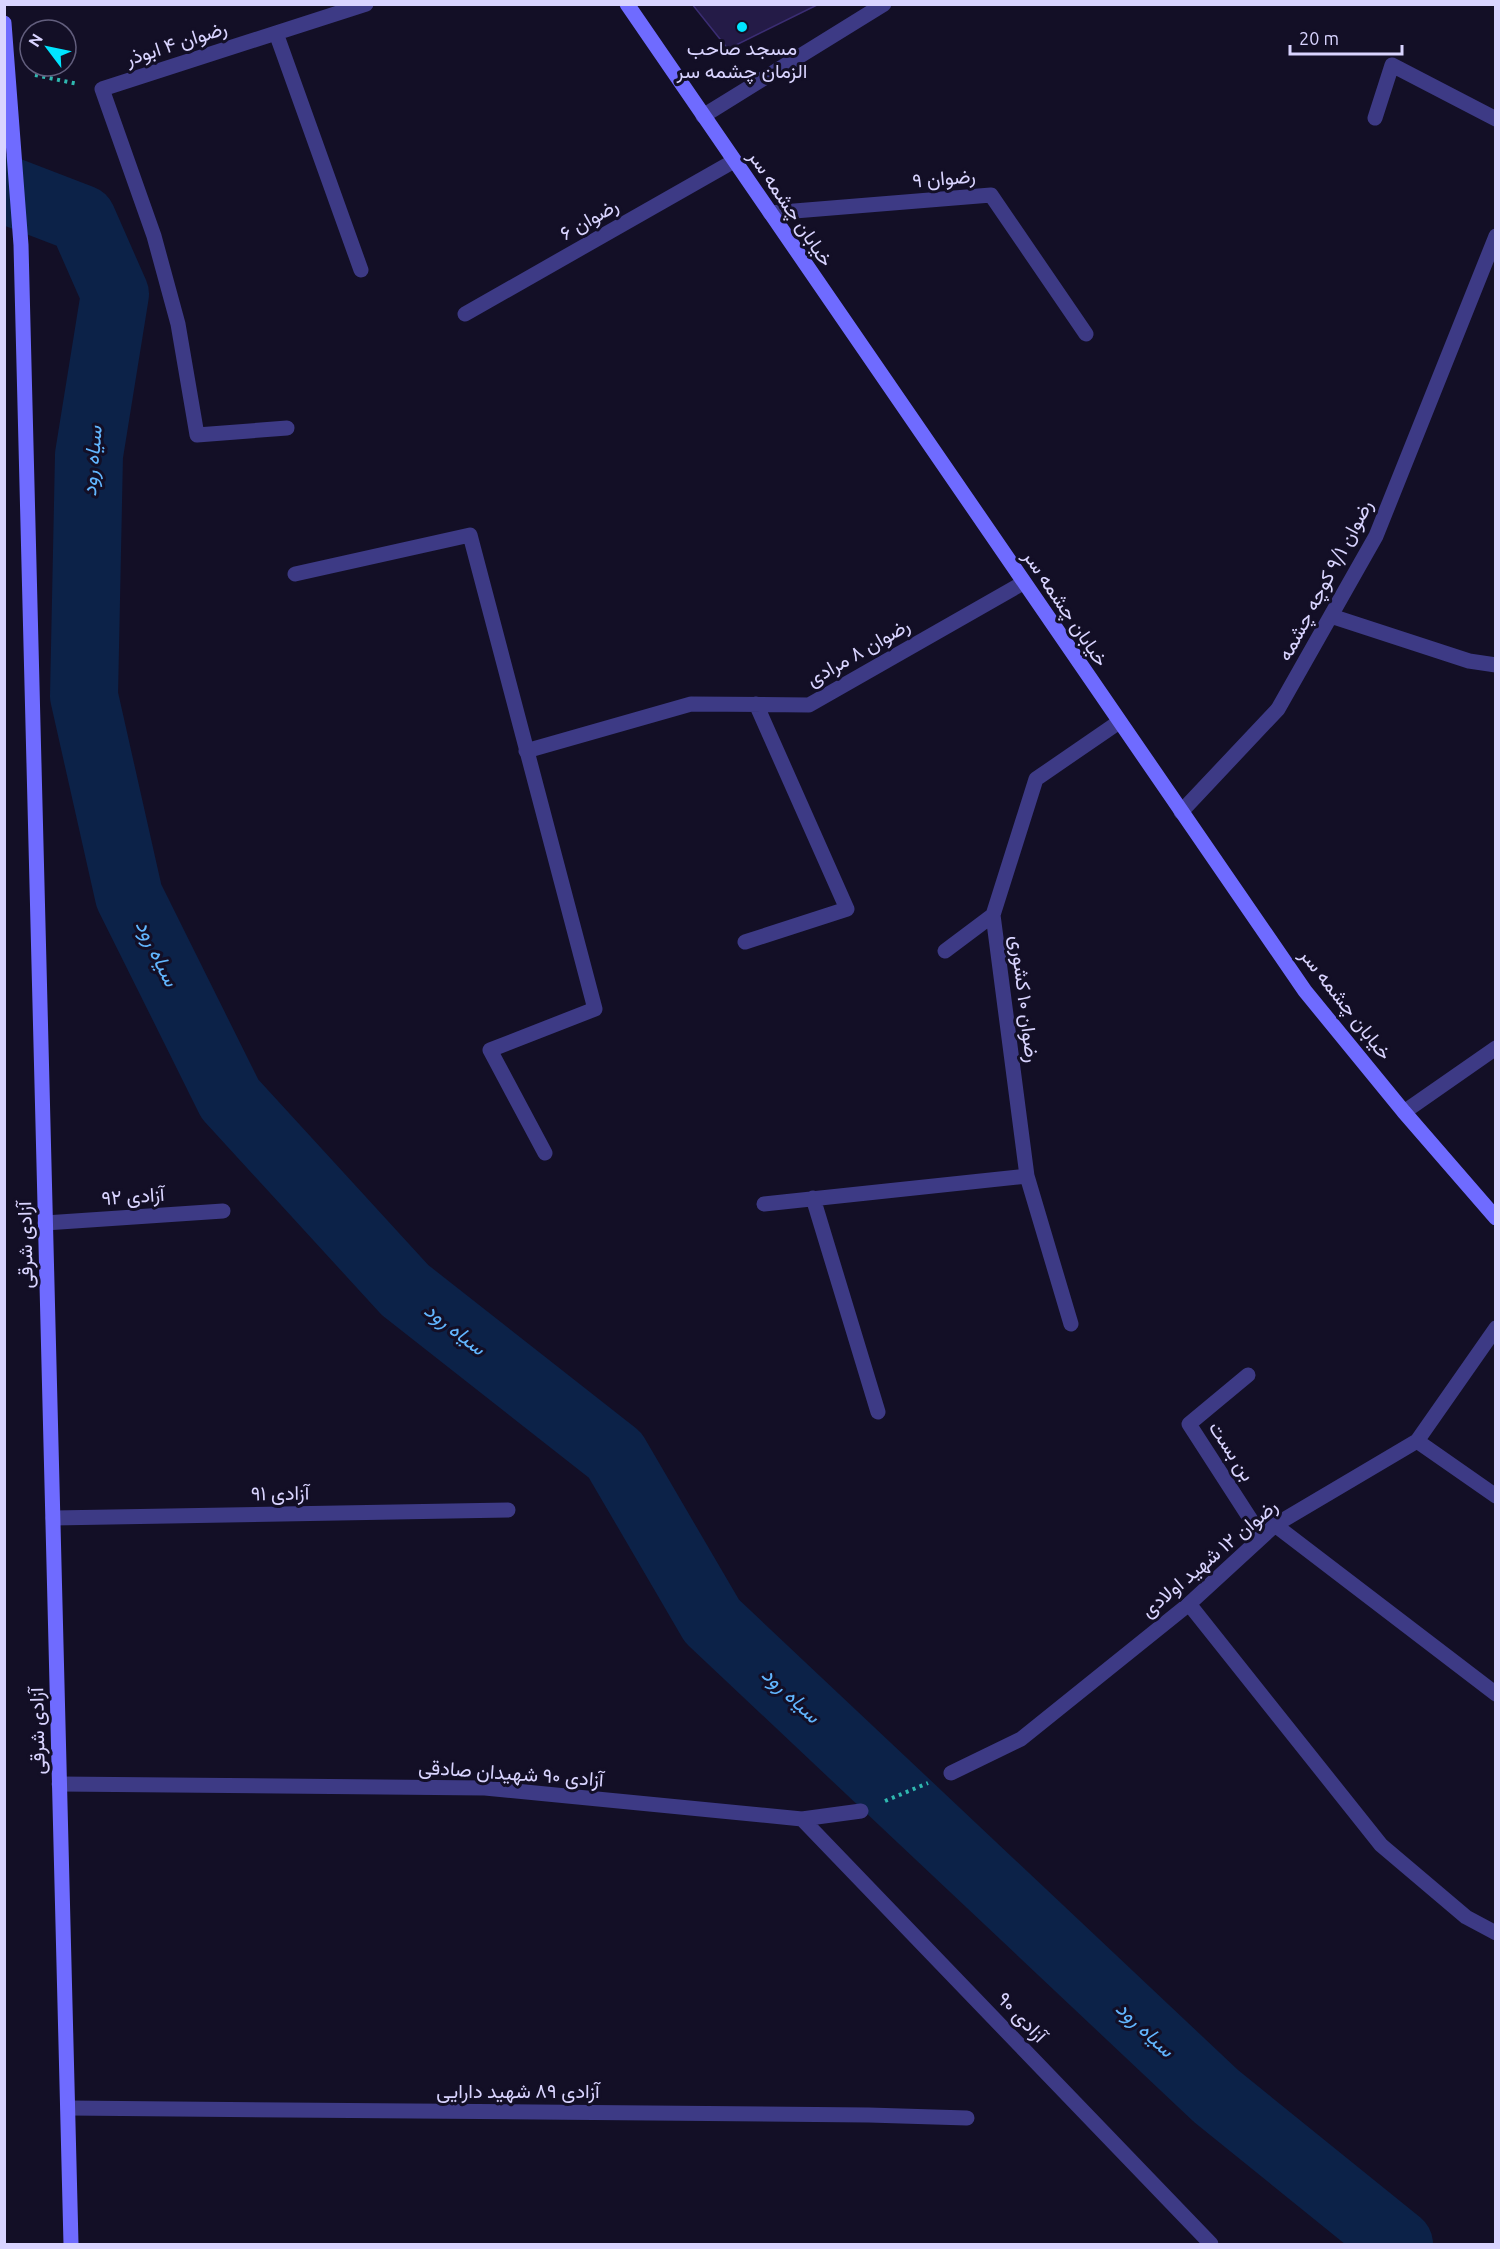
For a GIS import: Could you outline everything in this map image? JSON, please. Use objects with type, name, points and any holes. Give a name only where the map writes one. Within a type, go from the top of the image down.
[{"type":"street","name":"رضوان ۴ ابوذر","points":[[102,89],[366,4]]},
{"type":"street","name":"خیابان چشمه سر","points":[[627,4],[1305,991],[1404,1112],[1496,1218]]},
{"type":"street","points":[[703,116],[884,4]]},
{"type":"street","points":[[4,23],[7,70]]},
{"type":"street","points":[[276,33],[361,270]]},
{"type":"street","points":[[1375,118],[1392,65],[1496,118]]},
{"type":"street","name":"آزادی شرقی","points":[[7,70],[21,244],[71,2244]]},
{"type":"street","points":[[102,89],[154,236],[178,324],[197,435],[287,428]]},
{"type":"street","name":"رضوان ۶","points":[[465,314],[734,161]]},
{"type":"street","name":"رضوان ۹","points":[[770,213],[991,195],[1086,334]]},
{"type":"street","name":"رضوان ۹/۱ کوچه چشمه","points":[[1181,812],[1278,709],[1376,536],[1496,236]]},
{"type":"street","points":[[295,574],[470,535],[595,1009],[490,1050],[545,1153]]},
{"type":"street","name":"رضوان ۸ مرادی","points":[[526,751],[691,704],[809,705],[1023,583]]},
{"type":"street","points":[[1331,616],[1469,661],[1496,664]]},
{"type":"street","points":[[745,942],[847,909],[756,704]]},
{"type":"street","name":"رضوان ۱۰ کشوری","points":[[1071,1324],[1027,1176],[993,915],[1036,779],[1119,722]]},
{"type":"street","points":[[945,951],[993,915]]},
{"type":"street","points":[[1404,1112],[1496,1048]]},
{"type":"street","points":[[764,1204],[1027,1176]]},
{"type":"street","points":[[813,1198],[878,1413]]},
{"type":"street","name":"آزادی ۹۲","points":[[45,1223],[223,1211]]},
{"type":"street","name":"رضوان ۱۲ شهید اولادی","points":[[951,1773],[1021,1739],[1189,1604],[1275,1526],[1417,1441],[1496,1328]]},
{"type":"street","name":"بن بست","points":[[1248,1375],[1188,1424],[1262,1537]]},
{"type":"street","points":[[1417,1441],[1496,1496]]},
{"type":"street","name":"آزادی ۹۱","points":[[53,1518],[508,1510]]},
{"type":"street","points":[[1275,1526],[1496,1694]]},
{"type":"street","points":[[1189,1604],[1381,1845],[1466,1917],[1496,1933]]},
{"type":"street","name":"آزادی ۹۰ شهیدان صادقی","points":[[59,1784],[485,1788],[802,1819],[861,1811]]},
{"type":"street","name":"آزادی ۹۰","points":[[802,1819],[1211,2244]]},
{"type":"street","name":"آزادی ۸۹ شهید دارایی","points":[[68,2108],[967,2118]]},
{"type":"path","points":[[7,70],[102,89]]},
{"type":"path","points":[[861,1811],[951,1773]]},
{"type":"building","name":"مسجد صاحب الزمان چشمه سر","points":[[692,4],[819,4],[728,49]]},
{"type":"waterway","name":"سیاه رود","points":[[4,189],[82,219],[115,294],[89,455],[84,696],[129,896],[230,1099],[405,1290],[615,1455],[712,1621],[1216,2096],[1399,2244]]},
{"type":"place","name":"مسجد صاحب الزمان چشمه سر","points":[[742,27]]}]
